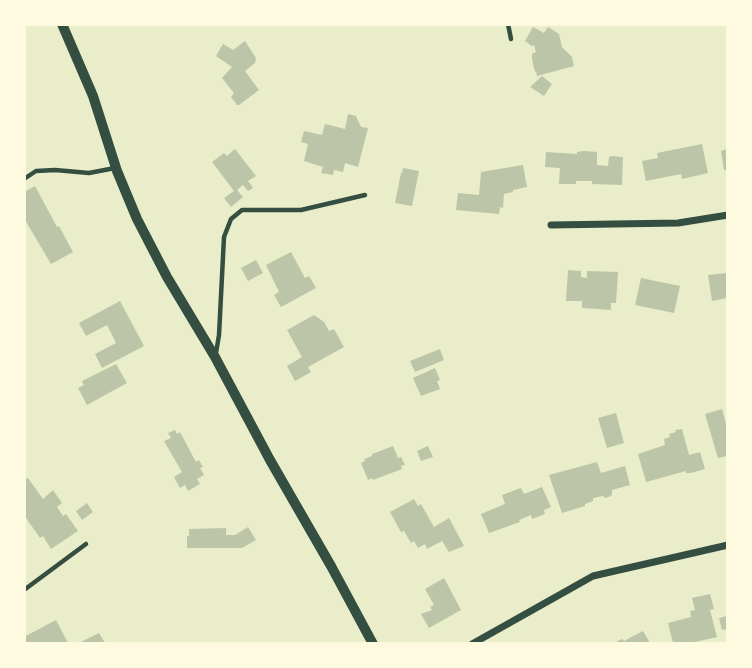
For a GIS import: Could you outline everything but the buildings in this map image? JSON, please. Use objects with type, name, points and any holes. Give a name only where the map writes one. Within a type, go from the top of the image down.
[{"type":"street","points":[[62,24],[93,96],[116,168],[143,231],[373,643]]},
{"type":"street","points":[[551,226],[678,223],[727,215]]},
{"type":"street","points":[[472,643],[593,576],[727,545]]},
{"type":"lane","points":[[508,24],[511,39]]},
{"type":"lane","points":[[24,179],[36,171],[89,173],[116,168]]},
{"type":"lane","points":[[215,357],[219,335],[224,237],[231,219],[242,209],[301,210],[365,195]]},
{"type":"lane","points":[[24,590],[86,544]]}]
